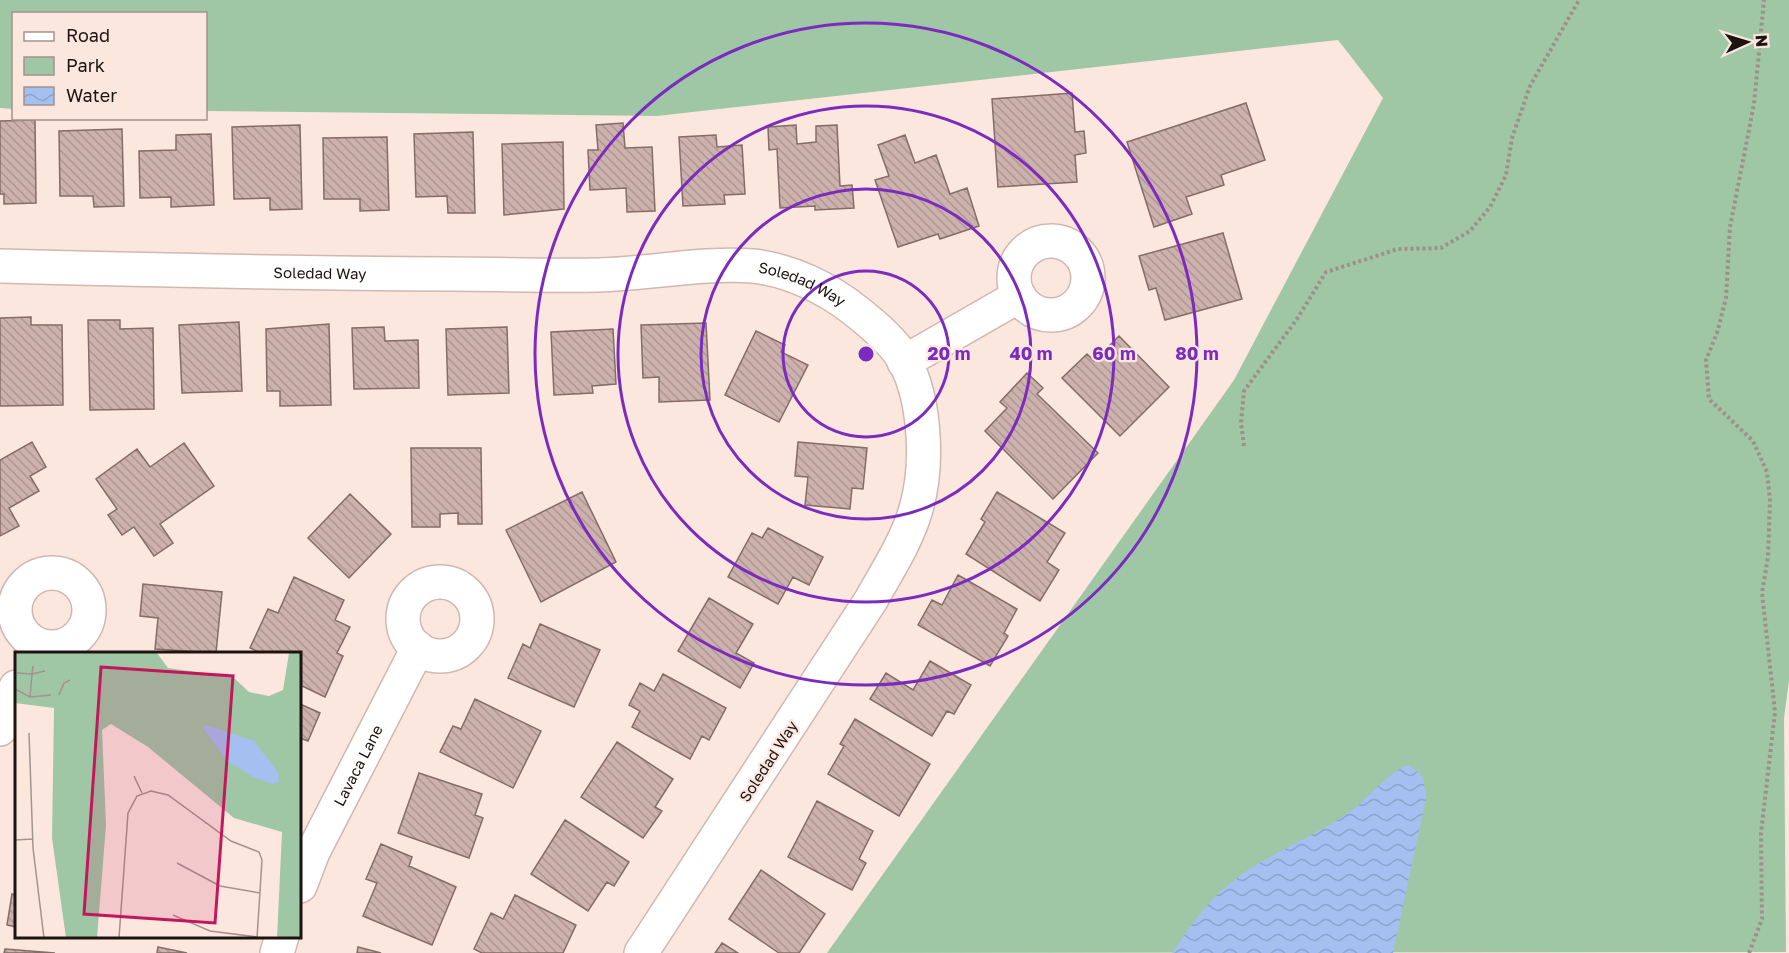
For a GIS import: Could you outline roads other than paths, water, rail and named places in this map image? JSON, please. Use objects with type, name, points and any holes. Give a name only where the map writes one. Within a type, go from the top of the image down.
[{"type":"street","name":"Soledad Way","points":[[0,266],[196,271],[599,275],[712,266],[755,266],[796,276],[836,295],[875,326],[899,352],[912,379],[922,424],[923,472],[916,509],[900,548],[871,600],[641,953]]},
{"type":"street","points":[[904,362],[1019,296]]},
{"type":"street","name":"Lavaca Lane","points":[[302,881],[314,852],[418,648]]},
{"type":"street","points":[[0,729],[15,690]]},
{"type":"street","points":[[277,953],[281,938]]},
{"type":"water","points":[[1409,765],[1423,777],[1426,798],[1393,953],[1172,953],[1205,908],[1232,881],[1249,869],[1339,819],[1390,776]]}]
